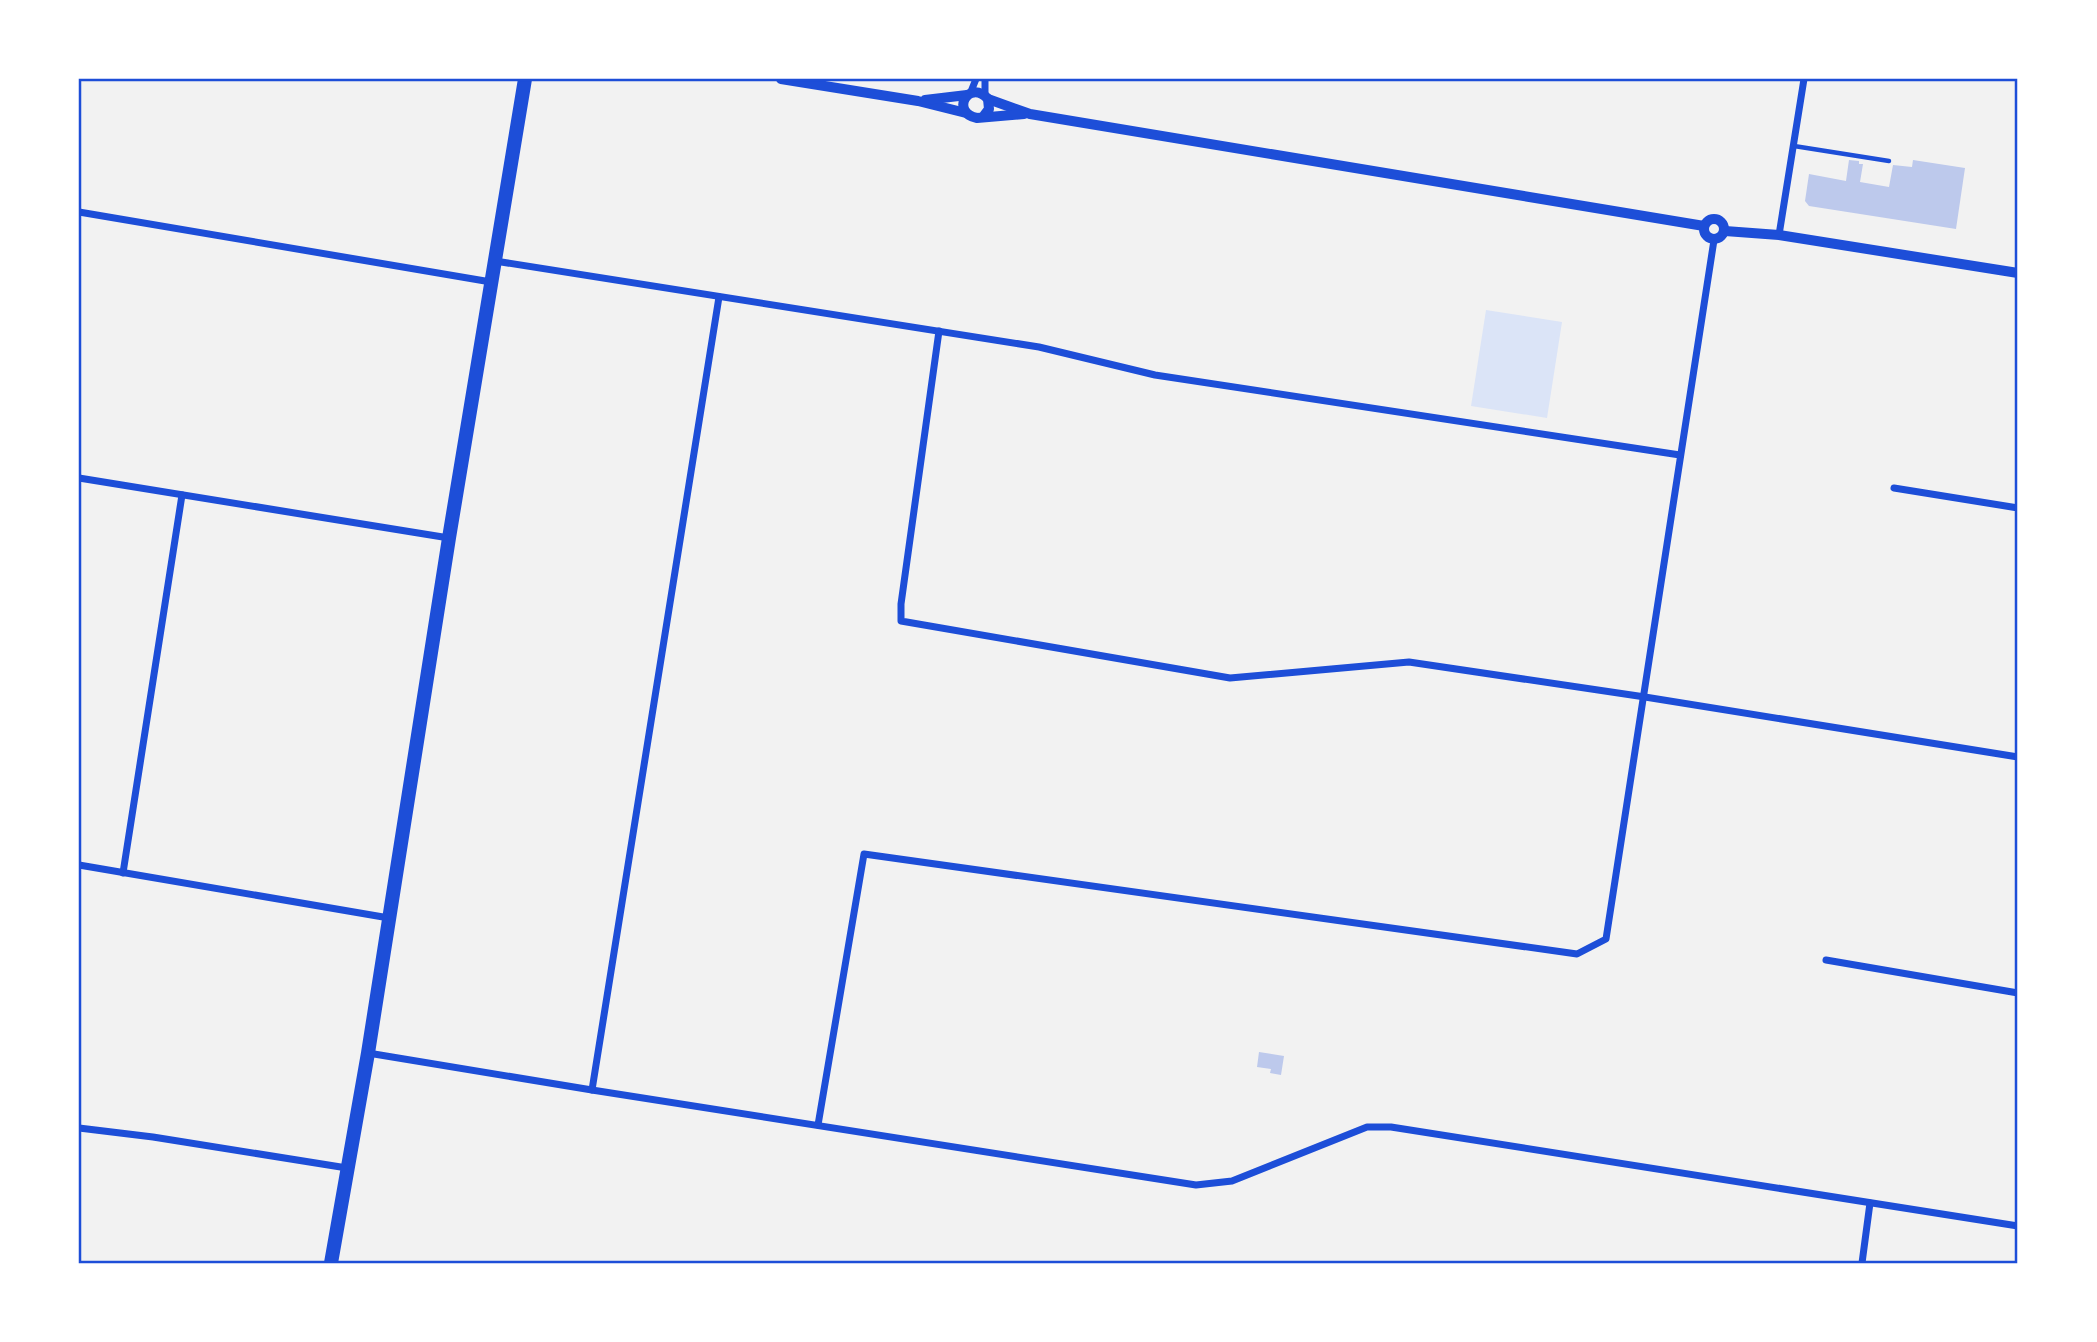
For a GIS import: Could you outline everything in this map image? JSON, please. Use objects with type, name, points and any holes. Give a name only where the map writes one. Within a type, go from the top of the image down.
[{"type":"main road","points":[[334,1263],[449,538],[526,79]]},
{"type":"street","points":[[781,79],[918,100],[966,113],[974,118],[1030,114]]},
{"type":"street","points":[[966,113],[963,104],[976,79]]},
{"type":"street","points":[[983,117],[989,109],[985,79]]},
{"type":"street","points":[[1779,235],[1804,79]]},
{"type":"street","points":[[918,100],[979,92],[1030,114],[1704,226]]},
{"type":"street","points":[[79,212],[491,282]]},
{"type":"street","points":[[1704,226],[1710,219],[1718,220],[1722,222],[1725,231]]},
{"type":"street","points":[[1704,226],[1706,235],[1714,240],[1719,239],[1725,231]]},
{"type":"street","points":[[1725,231],[1779,235],[2018,273]]},
{"type":"street","points":[[818,1125],[864,854],[1577,954],[1606,939],[1714,240]]},
{"type":"street","points":[[495,261],[1039,347],[1155,374],[1679,455]]},
{"type":"street","points":[[592,1090],[719,297]]},
{"type":"street","points":[[939,331],[901,604],[901,621],[1230,678],[1409,662],[2018,757]]},
{"type":"street","points":[[79,478],[449,538]]},
{"type":"street","points":[[1894,488],[2018,508]]},
{"type":"street","points":[[123,873],[182,495]]},
{"type":"street","points":[[79,865],[389,918]]},
{"type":"street","points":[[1826,960],[2018,993]]},
{"type":"street","points":[[368,1053],[1196,1185],[1232,1181],[1367,1127],[1391,1127],[2018,1226]]},
{"type":"street","points":[[79,1128],[347,1168]]},
{"type":"street","points":[[1862,1263],[1870,1203]]},
{"type":"lane","points":[[1793,146],[1889,162]]},
{"type":"shaded area","points":[[1486,310],[1562,322],[1547,418],[1471,406]]},
{"type":"building","points":[[1849,160],[1863,164],[1860,182],[1889,187],[1893,165],[1912,167],[1913,160],[1965,168],[1956,229],[1809,206],[1805,201],[1809,174],[1846,181]]},
{"type":"building","points":[[1259,1052],[1284,1056],[1281,1075],[1270,1073],[1271,1069],[1257,1067]]}]
